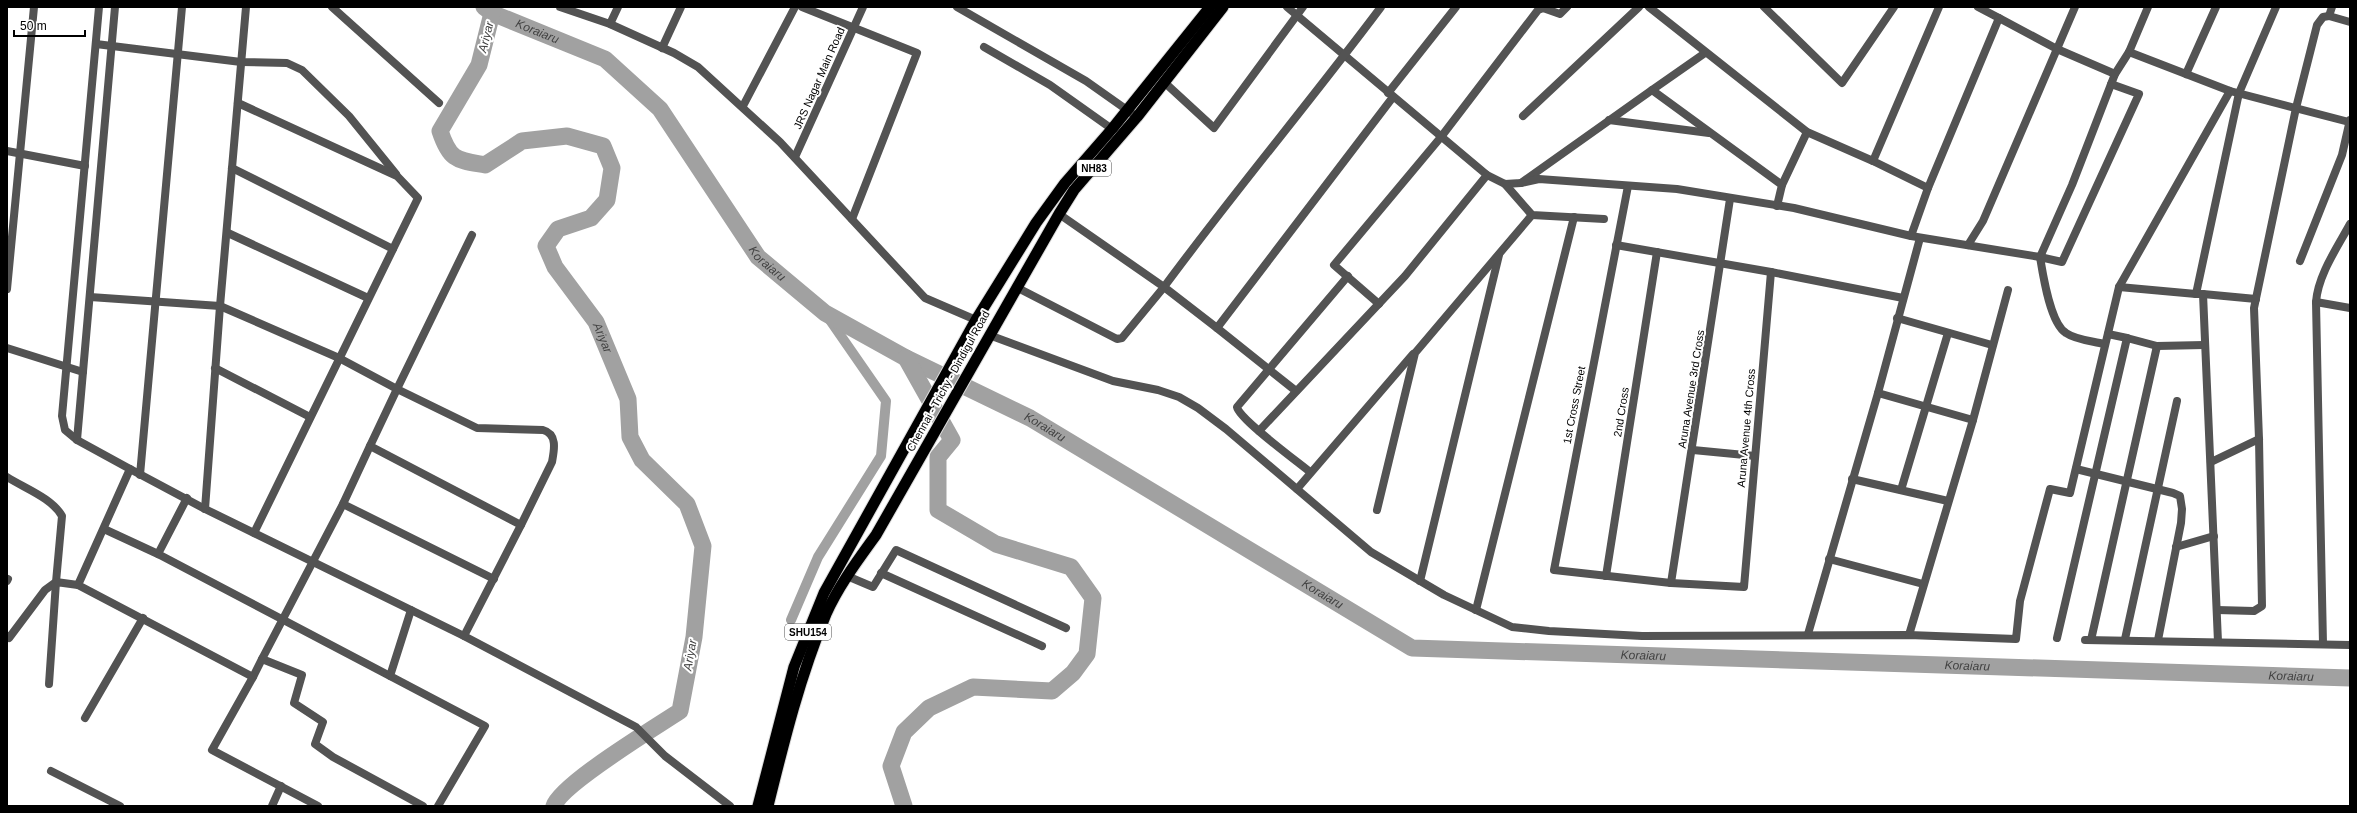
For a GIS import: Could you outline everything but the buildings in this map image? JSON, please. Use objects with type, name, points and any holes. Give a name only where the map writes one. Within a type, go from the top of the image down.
[{"type":"highway","name":"Chennai - Trichy - Dindigul Road","points":[[768,806],[798,691],[826,614],[847,576],[876,535],[1016,287],[1074,190],[1210,7]]},
{"type":"highway","name":"Chennai - Trichy - Dindigul Road","points":[[758,806],[794,667],[824,593],[976,320],[1036,222],[1065,183],[1112,129],[1132,113],[1164,82],[1223,7]]},
{"type":"street","points":[[7,290],[34,7]]},
{"type":"street","points":[[99,7],[67,366],[63,424],[65,430],[77,440],[205,509],[464,636],[636,727],[664,756],[730,806]]},
{"type":"street","points":[[77,440],[115,7]]},
{"type":"street","points":[[140,474],[182,7]]},
{"type":"street","points":[[205,509],[220,306],[228,233],[246,7]]},
{"type":"street","points":[[332,7],[439,103]]},
{"type":"street","points":[[610,24],[618,7]]},
{"type":"street","points":[[662,48],[681,7]]},
{"type":"street","points":[[743,106],[795,7]]},
{"type":"street","points":[[802,7],[917,53],[852,219]]},
{"type":"street","name":"JRS Nagar Main Road","points":[[795,157],[863,7]]},
{"type":"street","points":[[956,7],[1086,81],[1132,113]]},
{"type":"street","points":[[1287,7],[1487,175],[1505,184],[1532,215],[1604,219]]},
{"type":"street","points":[[1164,82],[1214,128],[1303,7]]},
{"type":"street","points":[[1016,287],[1117,339],[1122,338],[1164,287],[1222,208],[1345,56],[1381,7]]},
{"type":"street","points":[[1217,328],[1456,7]]},
{"type":"street","points":[[1379,304],[1334,265],[1441,137],[1538,10],[1543,8],[1560,14],[1567,7]]},
{"type":"street","points":[[1522,116],[1640,7]]},
{"type":"street","points":[[1648,7],[1807,132],[1873,161],[1928,188]]},
{"type":"street","points":[[1764,7],[1842,83],[1894,7]]},
{"type":"street","points":[[1873,161],[1939,7]]},
{"type":"street","points":[[1978,7],[2057,49],[2115,74]]},
{"type":"street","points":[[1968,245],[1983,221],[2075,7]]},
{"type":"street","points":[[2104,344],[2075,337],[2064,332],[2052,308],[2040,257],[2072,185],[2115,74],[2129,52],[2148,7]]},
{"type":"street","points":[[2186,74],[2216,7]]},
{"type":"street","points":[[2218,642],[2211,462],[2200,294],[2239,93],[2276,7]]},
{"type":"street","points":[[2329,16],[2332,7]]},
{"type":"street","points":[[563,8],[610,24],[662,48],[698,67],[743,106],[795,157],[925,298],[976,320]]},
{"type":"street","points":[[2216,610],[2254,611],[2262,606],[2259,439],[2254,308],[2296,108],[2317,25],[2322,17],[2329,16],[2350,22]]},
{"type":"street","points":[[1911,236],[1928,188],[1999,18]]},
{"type":"street","points":[[96,44],[241,62],[288,63],[302,70],[349,116],[397,176],[418,198],[254,533]]},
{"type":"street","points":[[984,47],[1050,85],[1112,129]]},
{"type":"street","points":[[1521,182],[1705,52]]},
{"type":"street","points":[[2129,52],[2230,91],[2350,121],[2342,155],[2300,261]]},
{"type":"street","points":[[1505,184],[1539,179],[1677,189],[1730,199],[1794,208],[1920,238],[2040,257],[2062,262],[2139,94],[2111,84]]},
{"type":"street","points":[[1652,90],[1782,185]]},
{"type":"street","points":[[987,339],[1113,381],[1158,390],[1179,397],[1198,408],[1226,429],[1371,552],[1420,581],[1476,610],[1512,626],[1549,631],[1642,636],[1808,634],[1909,635],[2016,639],[2020,601],[2050,489],[2070,493],[2104,344],[2108,334],[2119,287],[2230,91]]},
{"type":"street","points":[[238,103],[397,176]]},
{"type":"street","points":[[1609,120],[1711,134]]},
{"type":"street","points":[[1777,206],[1782,185],[1807,132]]},
{"type":"street","points":[[7,151],[85,166]]},
{"type":"street","points":[[232,168],[393,248]]},
{"type":"street","points":[[1259,431],[1405,276],[1487,175]]},
{"type":"street","name":"1st Cross Street","points":[[1606,576],[1554,570],[1628,186]]},
{"type":"street","name":"Aruna Avenue 3rd Cross","points":[[1671,583],[1693,450],[1730,199]]},
{"type":"street","points":[[1059,214],[1164,287],[1296,391]]},
{"type":"street","points":[[1297,489],[1532,215]]},
{"type":"street","points":[[1476,610],[1574,217]]},
{"type":"street","points":[[2323,644],[2316,302],[2317,290],[2321,280],[2350,224]]},
{"type":"street","points":[[228,233],[368,298]]},
{"type":"street","points":[[318,806],[212,750],[253,677],[343,504],[472,235]]},
{"type":"street","points":[[1808,634],[1878,393],[1897,318],[1920,238]]},
{"type":"street","points":[[1616,245],[1771,272],[1903,298]]},
{"type":"street","name":"2nd Cross","points":[[1606,576],[1657,252]]},
{"type":"street","points":[[1420,581],[1500,253]]},
{"type":"street","name":"Aruna Avenue 4th Cross","points":[[1671,583],[1744,587],[1771,272]]},
{"type":"street","points":[[1310,472],[1259,431],[1239,412],[1237,407],[1348,276]]},
{"type":"street","points":[[2119,287],[2256,299]]},
{"type":"street","points":[[1909,635],[1973,420],[2008,290]]},
{"type":"street","points":[[90,297],[220,306],[339,358],[397,389],[477,428],[543,430],[551,434],[554,454],[552,462],[464,636]]},
{"type":"street","points":[[2316,302],[2350,308]]},
{"type":"street","points":[[1897,318],[1992,345]]},
{"type":"street","points":[[1901,490],[1948,333]]},
{"type":"street","points":[[2108,334],[2157,346],[2204,345]]},
{"type":"street","points":[[2057,638],[2127,338]]},
{"type":"street","points":[[2157,346],[2088,640],[2125,639],[2350,645]]},
{"type":"street","points":[[7,348],[83,372]]},
{"type":"street","points":[[1377,510],[1415,353]]},
{"type":"street","points":[[215,368],[310,417]]},
{"type":"street","points":[[1878,393],[1973,420]]},
{"type":"street","points":[[2125,639],[2177,401]]},
{"type":"street","points":[[2211,462],[2259,439]]},
{"type":"street","points":[[370,446],[521,525]]},
{"type":"street","points":[[1693,450],[1755,456]]},
{"type":"street","points":[[78,585],[130,469]]},
{"type":"street","points":[[2076,469],[2177,494],[2182,502],[2181,523],[2158,640]]},
{"type":"street","points":[[7,477],[48,502],[58,510],[62,516],[49,684]]},
{"type":"street","points":[[1852,479],[1948,501]]},
{"type":"street","points":[[158,554],[187,498]]},
{"type":"street","points":[[343,504],[494,579]]},
{"type":"street","points":[[104,529],[158,554],[484,726],[438,806]]},
{"type":"street","points":[[2176,547],[2214,536]]},
{"type":"street","points":[[847,576],[873,587],[896,550],[1066,628]]},
{"type":"street","points":[[1829,559],[1923,584]]},
{"type":"street","points":[[881,573],[1042,646]]},
{"type":"street","points":[[1606,576],[1671,583]]},
{"type":"street","points":[[8,638],[45,590],[56,582],[78,585],[253,677]]},
{"type":"street","points":[[390,676],[411,610]]},
{"type":"street","points":[[85,718],[143,618]]},
{"type":"street","points":[[262,659],[302,675],[294,703],[323,722],[315,744],[333,758],[423,806]]},
{"type":"street","points":[[51,771],[120,806]]},
{"type":"street","points":[[272,806],[281,786]]},
{"type":"waterway","name":"Koraiaru","points":[[484,7],[492,13],[605,59],[660,109],[758,257],[825,313],[906,358],[1030,418],[1412,648],[2350,678]]},
{"type":"waterway","name":"Ariyar","points":[[492,13],[479,65],[440,131],[451,154],[461,160],[485,165],[522,141],[567,136],[603,146],[612,168],[607,200],[591,218],[558,229],[546,246],[555,267],[596,322],[628,399],[630,437],[642,460],[687,504],[703,546],[694,637],[680,711],[631,742],[591,770],[560,796],[554,806]]},
{"type":"waterway","points":[[791,620],[818,557],[881,456],[886,401],[825,313]]},
{"type":"waterway","points":[[904,806],[891,766],[904,732],[929,708],[973,687],[1052,691],[1073,673],[1087,654],[1093,598],[1071,567],[996,544],[938,510],[938,457],[952,440],[906,358]]}]
